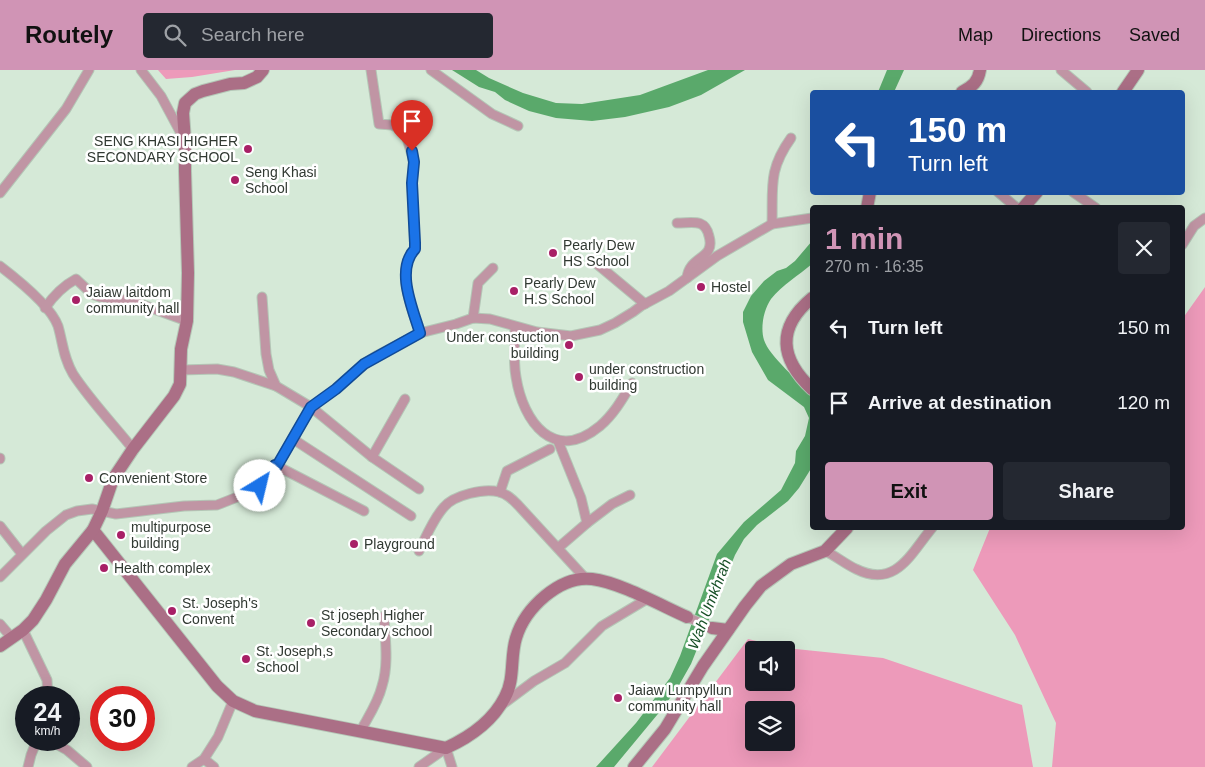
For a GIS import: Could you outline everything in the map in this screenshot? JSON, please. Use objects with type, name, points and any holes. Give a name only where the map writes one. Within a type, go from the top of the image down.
[{"type":"street","points":[[0,193],[66,109],[89,70]]},
{"type":"street","points":[[141,70],[161,96],[186,141]]},
{"type":"street","points":[[0,646],[23,630],[33,620],[65,564],[93,530],[113,479],[133,448],[174,396],[180,384],[181,349],[188,321],[186,141],[182,113],[185,103],[203,91],[230,84],[244,83],[257,77],[264,70]]},
{"type":"street","points":[[371,70],[379,124],[392,125],[405,131],[414,162],[412,183],[415,249],[411,253],[406,268],[407,292],[420,333]]},
{"type":"street","points":[[431,70],[492,114],[518,126]]},
{"type":"street","points":[[965,90],[974,85],[979,78],[980,70]]},
{"type":"street","points":[[1061,70],[1085,90]]},
{"type":"street","points":[[1124,90],[1138,70]]},
{"type":"street","points":[[772,224],[774,169],[781,151],[791,138]]},
{"type":"street","points":[[1002,195],[1013,205]]},
{"type":"street","points":[[1026,205],[1034,195]]},
{"type":"street","points":[[1077,195],[1092,205]]},
{"type":"street","points":[[0,577],[22,554],[66,515],[77,510],[102,511],[116,514],[184,506],[216,505],[260,486],[267,480],[275,465],[277,466],[311,407],[336,389],[364,364],[420,333],[474,318],[490,319],[515,327],[571,336],[600,330],[669,291],[717,256],[772,224],[810,218]]},
{"type":"street","points":[[1185,240],[1194,226],[1205,218]]},
{"type":"street","points":[[676,223],[700,223],[704,225],[707,228],[711,243],[708,252],[689,268],[687,278]]},
{"type":"street","points":[[591,259],[645,304]]},
{"type":"street","points":[[0,266],[18,280],[50,313],[58,327],[61,345],[72,372],[133,448]]},
{"type":"street","points":[[474,318],[478,282],[493,268]]},
{"type":"street","points":[[46,308],[53,297],[66,284],[76,278],[92,294],[100,298],[132,301],[188,321]]},
{"type":"street","points":[[262,297],[266,354],[269,370],[276,386]]},
{"type":"street","points":[[810,300],[795,315],[790,328],[786,352],[792,366],[810,387]]},
{"type":"street","points":[[515,327],[516,376],[526,408],[543,434],[558,441],[575,440],[600,426],[617,409],[632,383]]},
{"type":"street","points":[[181,370],[217,369],[234,372],[276,386],[311,407],[372,457],[419,489]]},
{"type":"street","points":[[372,457],[405,399]]},
{"type":"street","points":[[293,439],[410,516]]},
{"type":"street","points":[[558,441],[581,498],[587,523]]},
{"type":"street","points":[[500,492],[507,471],[550,448]]},
{"type":"street","points":[[277,466],[364,511]]},
{"type":"street","points":[[419,551],[444,506],[460,496],[490,490],[500,492],[518,505],[586,579]]},
{"type":"street","points":[[558,548],[612,504],[630,495]]},
{"type":"street","points":[[0,526],[22,554]]},
{"type":"street","points":[[93,530],[217,686],[234,701],[255,710],[446,748]]},
{"type":"street","points":[[634,767],[665,729],[703,666],[761,586],[791,564],[825,551],[845,530]]},
{"type":"street","points":[[825,551],[870,574],[890,574],[898,569],[930,530]]},
{"type":"street","points":[[499,707],[506,695],[511,678],[516,637],[535,606],[545,595],[565,583],[586,579],[604,582],[712,628],[728,630]]},
{"type":"street","points":[[419,767],[446,748],[464,740],[480,727],[499,707],[565,663],[607,622],[647,599]]},
{"type":"street","points":[[360,732],[377,701],[383,685],[385,658],[384,616]]},
{"type":"street","points":[[0,624],[12,638]]},
{"type":"street","points":[[23,630],[47,680],[47,686]]},
{"type":"street","points":[[192,767],[204,759],[218,737],[234,701]]},
{"type":"street","points":[[446,748],[452,767]]},
{"type":"street","points":[[28,767],[33,751]]},
{"type":"street","points":[[68,751],[87,767]]},
{"type":"street","points":[[204,759],[214,767]]},
{"type":"shaded area","points":[[158,70],[235,70],[166,79]]},
{"type":"shaded area","points":[[1205,287],[1205,767],[1052,767],[1056,723],[1015,635],[973,570],[989,530],[1185,530],[1185,315]]},
{"type":"shaded area","points":[[745,643],[745,691],[795,691],[795,649],[883,658],[1022,705],[1033,767],[652,767]]},
{"type":"water","points":[[452,70],[476,70],[523,93],[556,103],[582,104],[640,95],[708,70],[745,70],[701,95],[669,107],[625,117],[592,121],[556,118],[529,111],[505,100],[495,92],[479,87]]},
{"type":"water","points":[[887,70],[904,70],[895,90],[879,90]]},
{"type":"water","name":"Wah Umkhrah","points":[[810,243],[810,266],[785,285],[771,299],[765,313],[762,330],[764,340],[772,354],[810,393],[810,470],[788,501],[757,525],[744,539],[735,555],[691,664],[678,687],[614,767],[596,767],[636,723],[670,678],[680,656],[717,554],[744,522],[781,490],[795,463],[796,451],[805,436],[809,418],[804,407],[768,380],[752,352],[743,322],[743,312],[751,296],[764,281],[795,261]]},
{"type":"place","name":"SENG KHASI HIGHER SECONDARY SCHOOL","points":[[248,149]]},
{"type":"place","name":"Seng Khasi School","points":[[235,180]]},
{"type":"place","name":"Pearly Dew HS School","points":[[553,253]]},
{"type":"place","name":"Hostel","points":[[701,287]]},
{"type":"place","name":"Pearly Dew H.S School","points":[[514,291]]},
{"type":"place","name":"Jaiaw laitdom community hall","points":[[76,300]]},
{"type":"place","name":"Under constuction building","points":[[569,345]]},
{"type":"place","name":"under construction building","points":[[579,377]]},
{"type":"place","name":"Convenient Store","points":[[89,478]]},
{"type":"place","name":"multipurpose building","points":[[121,535]]},
{"type":"place","name":"Playground","points":[[354,544]]},
{"type":"place","name":"Health complex","points":[[104,568]]},
{"type":"place","name":"St. Joseph's Convent","points":[[172,611]]},
{"type":"place","name":"St joseph Higher Secondary school","points":[[311,623]]},
{"type":"place","name":"St. Joseph,s School","points":[[246,659]]},
{"type":"place","name":"Jaiaw Lumpyllun community hall","points":[[618,698]]},
{"type":"route","points":[[260,486],[267,480],[275,465],[277,466],[311,407],[336,389],[364,364],[420,333],[407,292],[406,268],[411,253],[415,249],[412,183],[414,162],[412,151]]}]
